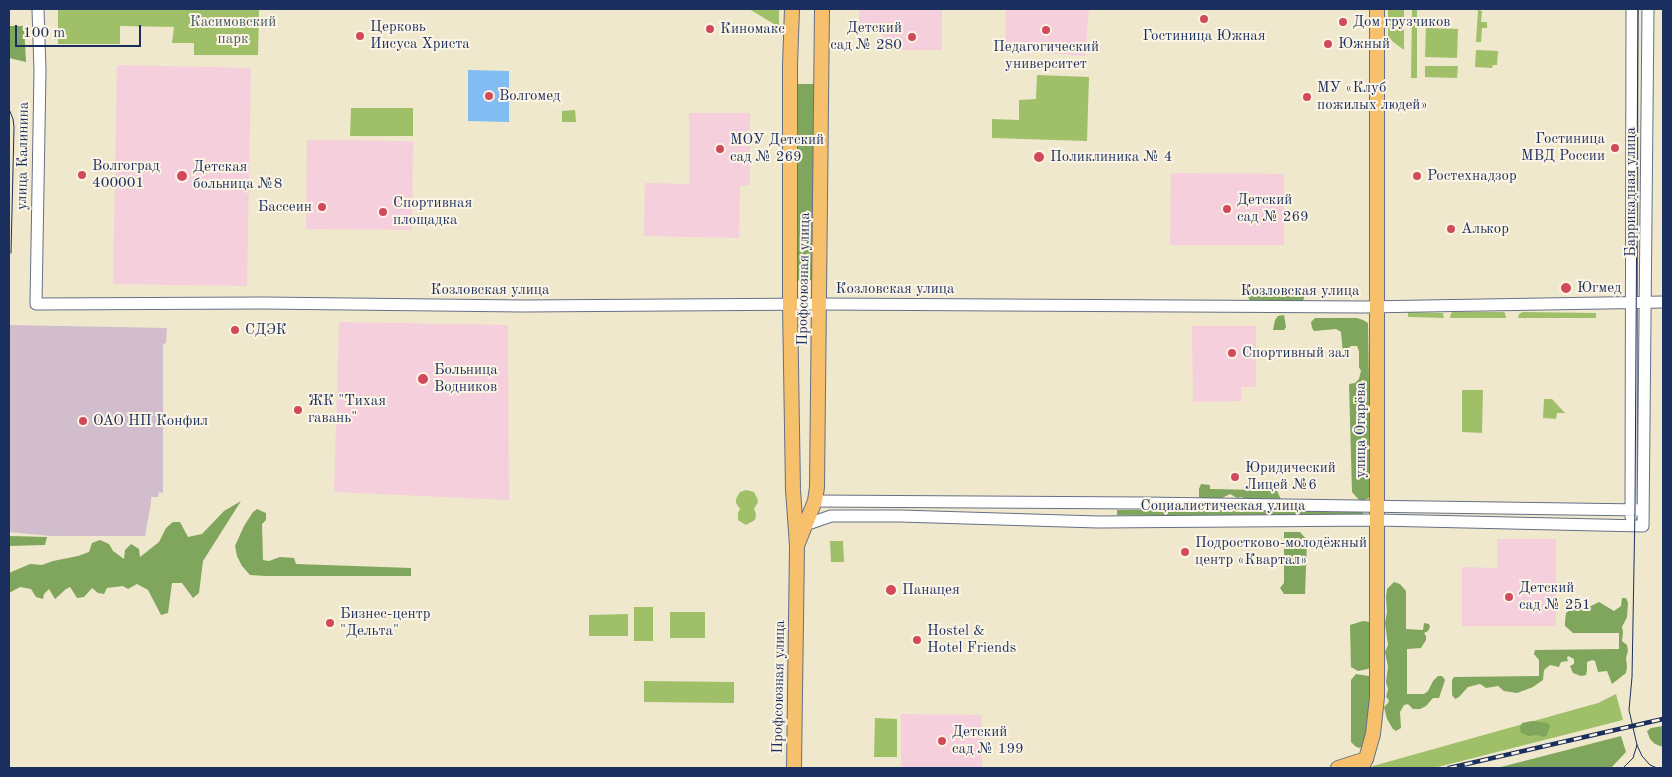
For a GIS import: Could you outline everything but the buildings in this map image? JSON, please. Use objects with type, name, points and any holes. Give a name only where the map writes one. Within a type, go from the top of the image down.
[{"type":"main road","name":"Профсоюзная улица","points":[[792,9],[790,65],[790,304],[793,490],[797,546],[794,768]]},
{"type":"main road","name":"Профсоюзная улица","points":[[797,546],[815,501],[817,487],[822,9]]},
{"type":"main road","name":"улица Огарёва","points":[[1364,764],[1375,723],[1377,697],[1377,9]]},
{"type":"main road","points":[[1338,768],[1364,764]]},
{"type":"street","name":"улица Калинина","points":[[36,304],[40,71],[38,9]]},
{"type":"street","name":"Баррикадная улица","points":[[1632,9],[1631,303],[1637,526]]},
{"type":"street","name":"Баррикадная улица","points":[[1637,510],[1645,302],[1648,9]]},
{"type":"street","name":"Козловская улица","points":[[36,304],[1378,306],[1663,302]]},
{"type":"street","name":"Социалистическая улица","points":[[815,501],[1637,510]]},
{"type":"street","name":"Социалистическая улица","points":[[805,526],[831,516],[900,516],[1098,522],[1378,520],[1637,526]]},
{"type":"shaded area","name":"Детский сад № 280","points":[[859,9],[942,9],[942,50],[882,50],[883,24],[859,24]]},
{"type":"shaded area","name":"Педагогический университет","points":[[1006,9],[1089,9],[1085,56],[1005,50]]},
{"type":"shaded area","name":"Детская больница №8","points":[[117,65],[251,68],[247,286],[113,284]]},
{"type":"shaded area","points":[[689,113],[750,113],[750,185],[740,186],[739,238],[644,236],[645,183],[689,184]]},
{"type":"shaded area","points":[[307,140],[413,141],[412,230],[306,229]]},
{"type":"shaded area","name":"Детский сад № 269","points":[[1171,173],[1284,174],[1284,245],[1170,245]]},
{"type":"shaded area","name":"Больница Водников","points":[[339,322],[508,325],[509,500],[334,492]]},
{"type":"shaded area","points":[[9,325],[167,328],[166,343],[163,344],[163,493],[159,492],[158,497],[151,497],[145,536],[51,536],[9,532]]},
{"type":"shaded area","points":[[1192,326],[1256,326],[1256,387],[1241,387],[1241,401],[1193,402]]},
{"type":"shaded area","name":"Детский сад № 251","points":[[1497,539],[1556,539],[1556,626],[1462,626],[1462,567],[1497,568]]},
{"type":"shaded area","name":"Детский сад № 199","points":[[901,714],[982,715],[982,768],[901,768]]},
{"type":"green space","name":"Касимовский парк","points":[[58,9],[259,9],[258,55],[194,55],[194,43],[172,43],[174,27],[120,26],[120,44],[58,44]]},
{"type":"green space","points":[[749,9],[779,9],[779,27]]},
{"type":"green space","points":[[1388,9],[1404,9],[1404,50],[1388,38]]},
{"type":"green space","points":[[1412,9],[1417,9],[1417,78],[1411,78]]},
{"type":"green space","points":[[1478,10],[1482,11],[1481,22],[1487,22],[1487,28],[1482,28],[1481,42],[1476,42]]},
{"type":"green space","points":[[9,26],[24,26],[26,62],[9,58]]},
{"type":"green space","points":[[1426,28],[1458,29],[1457,58],[1425,57]]},
{"type":"green space","points":[[1476,50],[1498,51],[1497,65],[1493,65],[1492,68],[1475,67]]},
{"type":"green space","points":[[1425,66],[1458,66],[1457,78],[1425,77]]},
{"type":"green space","points":[[1037,75],[1089,77],[1087,141],[992,138],[992,119],[1019,120],[1019,100],[1036,99]]},
{"type":"green space","points":[[798,84],[817,84],[816,280],[794,281]]},
{"type":"green space","points":[[351,108],[413,108],[413,136],[350,136]]},
{"type":"green space","points":[[575,110],[576,122],[562,122],[562,111]]},
{"type":"green space","points":[[1244,288],[1306,288],[1306,293],[1302,303],[1251,303]]},
{"type":"green space","points":[[1408,312],[1443,313],[1444,318],[1408,317]]},
{"type":"green space","points":[[1453,312],[1503,312],[1506,318],[1450,318]]},
{"type":"green space","points":[[1523,312],[1596,313],[1596,318],[1518,318],[1519,314]]},
{"type":"green space","points":[[1284,315],[1286,327],[1284,330],[1273,330],[1275,320],[1278,316]]},
{"type":"green space","points":[[1315,318],[1357,318],[1368,323],[1371,497],[1365,500],[1360,501],[1352,492],[1349,384],[1355,383],[1359,379],[1361,371],[1359,367],[1359,351],[1357,346],[1351,346],[1343,353],[1341,332],[1336,329],[1314,331],[1311,322]]},
{"type":"green space","points":[[1462,390],[1483,390],[1482,433],[1462,432]]},
{"type":"green space","points":[[1544,399],[1552,399],[1565,413],[1557,413],[1556,419],[1543,418]]},
{"type":"green space","points":[[1201,484],[1210,485],[1210,489],[1260,490],[1260,487],[1276,488],[1282,502],[1247,501],[1242,497],[1237,498],[1230,494],[1218,500],[1199,498]]},
{"type":"green space","points":[[746,490],[754,492],[758,502],[754,509],[756,514],[755,520],[746,525],[738,520],[740,509],[736,499],[740,492]]},
{"type":"green space","points":[[241,501],[203,561],[199,593],[193,598],[182,583],[172,583],[168,613],[161,615],[148,590],[137,584],[128,589],[123,586],[107,588],[104,594],[98,593],[92,588],[84,597],[77,598],[70,587],[55,599],[49,589],[44,594],[43,599],[36,597],[31,589],[20,587],[9,593],[9,573],[30,564],[42,565],[78,556],[89,552],[92,543],[100,540],[109,544],[113,551],[124,559],[125,550],[131,544],[139,549],[140,557],[159,542],[166,528],[173,522],[180,522],[188,537],[202,534],[224,511]]},
{"type":"green space","points":[[257,509],[266,513],[266,520],[262,524],[263,560],[269,561],[280,557],[294,558],[296,564],[411,568],[411,576],[250,575],[242,566],[235,546],[244,526]]},
{"type":"green space","points":[[1117,510],[1363,510],[1363,517],[1117,515]]},
{"type":"green space","points":[[1284,532],[1300,532],[1307,540],[1305,594],[1284,594],[1280,588],[1284,583]]},
{"type":"green space","points":[[9,536],[47,537],[45,545],[9,546]]},
{"type":"green space","points":[[830,541],[843,541],[844,562],[831,562]]},
{"type":"green space","points":[[1394,582],[1400,584],[1406,591],[1406,629],[1423,630],[1424,623],[1429,624],[1430,627],[1424,633],[1426,640],[1421,648],[1407,649],[1407,694],[1424,694],[1438,676],[1442,676],[1445,680],[1439,698],[1433,698],[1426,706],[1420,709],[1413,709],[1408,704],[1404,705],[1400,712],[1401,728],[1396,731],[1387,719],[1384,707],[1389,700],[1386,697],[1388,667],[1385,652],[1388,645],[1385,623],[1387,612],[1386,597],[1387,589]]},
{"type":"green space","points":[[1622,598],[1626,598],[1628,603],[1627,617],[1622,627],[1622,641],[1627,645],[1628,651],[1626,658],[1627,667],[1626,673],[1612,684],[1607,671],[1598,672],[1595,661],[1592,660],[1587,662],[1586,675],[1581,676],[1573,673],[1570,666],[1574,664],[1574,659],[1568,656],[1568,661],[1561,662],[1559,667],[1550,665],[1544,670],[1543,680],[1533,687],[1517,693],[1504,691],[1498,686],[1486,688],[1480,684],[1468,687],[1455,699],[1452,695],[1452,680],[1454,677],[1539,676],[1539,660],[1534,654],[1535,650],[1619,649],[1619,633],[1573,633],[1565,626],[1565,622],[1566,613],[1576,604],[1580,608],[1585,609],[1599,602],[1614,611],[1621,606]]},
{"type":"green space","points":[[634,607],[653,607],[653,641],[634,641]]},
{"type":"green space","points":[[670,612],[705,612],[705,638],[670,638]]},
{"type":"green space","points":[[628,614],[628,636],[589,636],[589,615]]},
{"type":"green space","points":[[1363,621],[1370,622],[1372,626],[1371,667],[1358,671],[1351,667],[1350,625]]},
{"type":"green space","points":[[1356,674],[1369,676],[1372,698],[1364,746],[1359,748],[1351,742],[1351,680]]},
{"type":"green space","points":[[644,681],[734,682],[734,703],[644,702]]},
{"type":"green space","points":[[1616,694],[1623,720],[1434,768],[1371,768],[1598,703]]},
{"type":"green space","points":[[875,718],[897,719],[897,757],[874,757]]},
{"type":"green space","points":[[1532,721],[1548,723],[1550,726],[1547,735],[1544,737],[1529,736],[1521,733],[1520,727],[1522,723]]},
{"type":"green space","points":[[1663,726],[1663,747],[1655,744],[1650,739],[1647,731],[1651,728]]},
{"type":"green space","points":[[1621,736],[1626,752],[1611,768],[1497,768]]},
{"type":"water","name":"Волгомед","points":[[468,70],[509,71],[509,122],[468,121]]},
{"type":"tram line","points":[[1638,9],[1635,509],[1632,677],[1629,710],[1637,745],[1642,756],[1650,765],[1657,768]]},
{"type":"tram line","points":[[9,109],[14,127],[11,253]]},
{"type":"tram line","points":[[1623,768],[1633,758],[1637,745]]},
{"type":"railway","points":[[1449,768],[1663,719]]},
{"type":"place","name":"Гостиница Южная","points":[[1204,19]]},
{"type":"place","name":"Дом грузчиков","points":[[1343,22]]},
{"type":"place","name":"Киномакс","points":[[710,29]]},
{"type":"place","name":"Педагогический университет","points":[[1046,30]]},
{"type":"place","name":"Церковь Иисуса Христа","points":[[360,36]]},
{"type":"place","name":"Детский сад № 280","points":[[912,37]]},
{"type":"place","name":"Южный","points":[[1328,44]]},
{"type":"place","name":"Волгомед","points":[[489,96]]},
{"type":"place","name":"МУ «Клуб пожилых людей»","points":[[1307,97]]},
{"type":"place","name":"Гостиница МВД России","points":[[1615,148]]},
{"type":"place","name":"МОУ Детский сад № 269","points":[[720,149]]},
{"type":"place","name":"Поликлиника № 4","points":[[1039,157]]},
{"type":"place","name":"Волгоград 400001","points":[[82,175]]},
{"type":"place","name":"Детская больница №8","points":[[182,176]]},
{"type":"place","name":"Ростехнадзор","points":[[1417,176]]},
{"type":"place","name":"Бассеин","points":[[322,207]]},
{"type":"place","name":"Детский сад № 269","points":[[1227,209]]},
{"type":"place","name":"Спортивная площадка","points":[[383,212]]},
{"type":"place","name":"Алькор","points":[[1451,229]]},
{"type":"place","name":"Югмед","points":[[1566,288]]},
{"type":"place","name":"СДЭК","points":[[235,330]]},
{"type":"place","name":"Спортивный зал","points":[[1232,353]]},
{"type":"place","name":"Больница Водников","points":[[423,379]]},
{"type":"place","name":"ЖК \"Тихая гавань\"","points":[[298,410]]},
{"type":"place","name":"ОАО НП Конфил","points":[[83,421]]},
{"type":"place","name":"Юридический Лицей №6","points":[[1235,477]]},
{"type":"place","name":"Подростково-молодёжный центр «Квартал»","points":[[1185,552]]},
{"type":"place","name":"Панацея","points":[[891,590]]},
{"type":"place","name":"Детский сад № 251","points":[[1509,597]]},
{"type":"place","name":"Бизнес-центр \"Дельта\"","points":[[330,623]]},
{"type":"place","name":"Hostel & Hotel Friends","points":[[917,640]]},
{"type":"place","name":"Детский сад № 199","points":[[942,741]]}]
